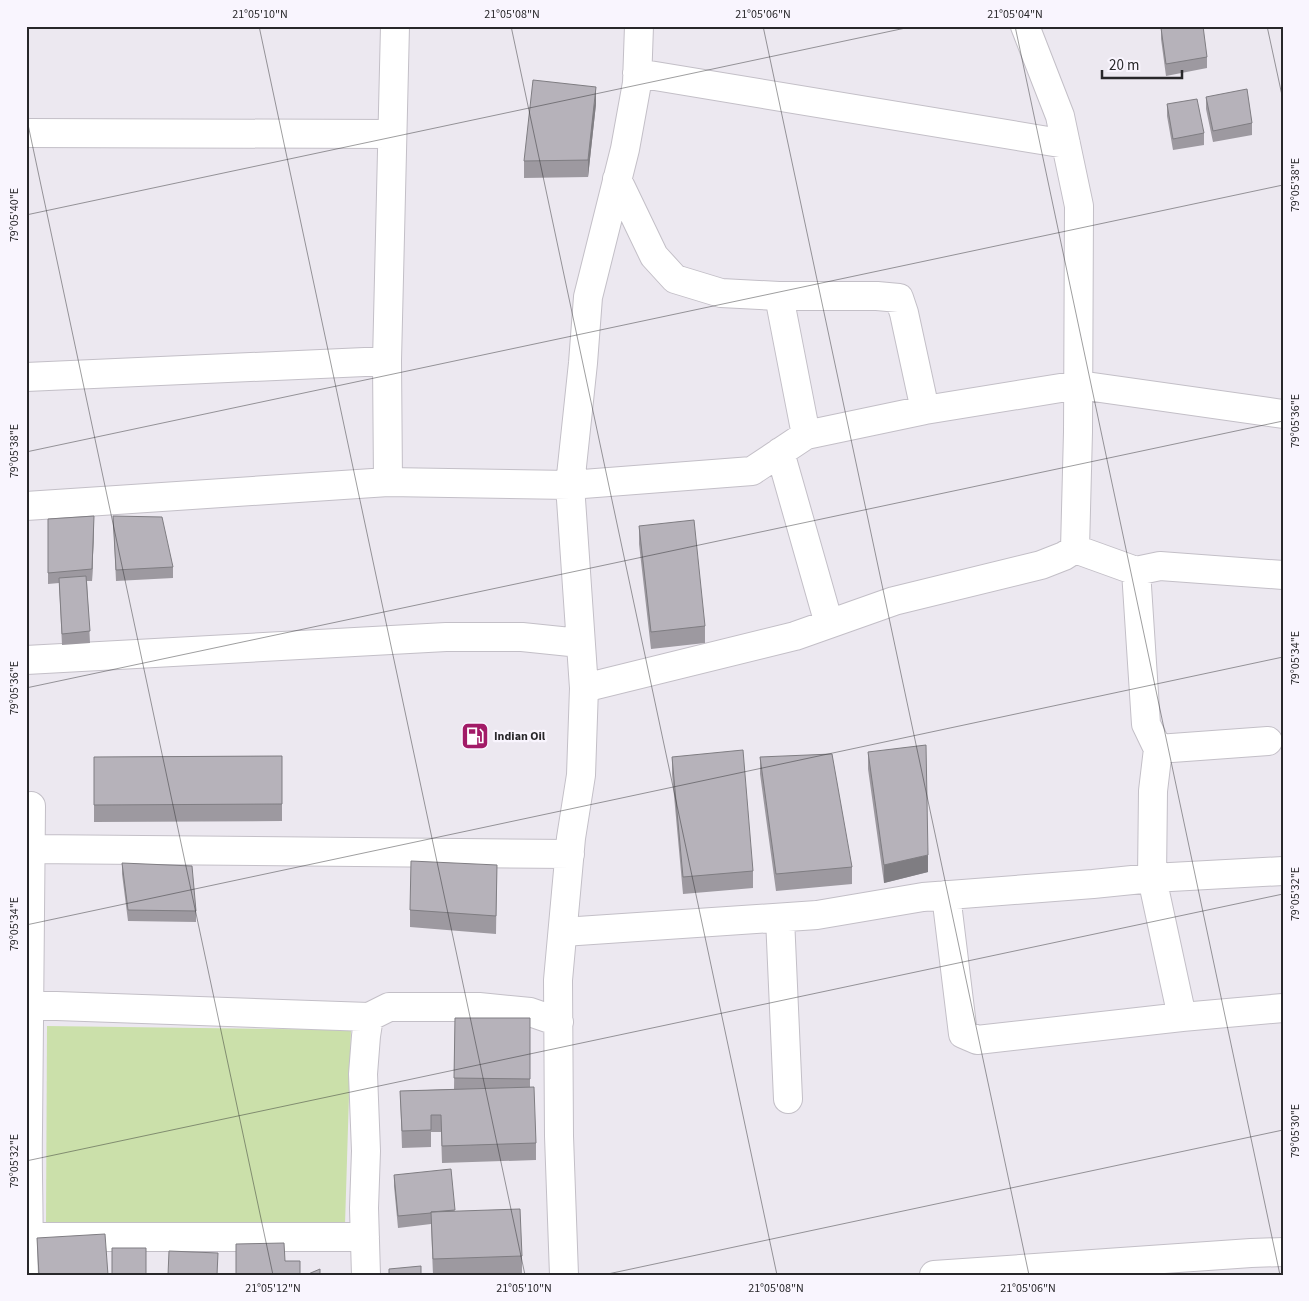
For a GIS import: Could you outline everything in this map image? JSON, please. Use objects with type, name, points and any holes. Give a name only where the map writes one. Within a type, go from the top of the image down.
[{"type":"street","points":[[388,482],[387,361],[395,26]]},
{"type":"street","points":[[564,1275],[559,1136],[558,980],[570,854],[581,775],[584,688],[570,485],[584,362],[588,297],[625,149],[637,73],[639,26]]},
{"type":"street","points":[[1025,26],[1060,116],[1079,206],[1079,384],[1075,549]]},
{"type":"street","points":[[637,73],[1066,144]]},
{"type":"street","points":[[26,133],[392,134]]},
{"type":"street","points":[[617,179],[654,256],[675,279],[721,293],[899,298],[925,410]]},
{"type":"street","points":[[779,296],[806,434]]},
{"type":"street","points":[[26,377],[387,361]]},
{"type":"street","points":[[26,506],[388,482],[570,485],[752,472],[806,434],[925,410],[1079,384],[1283,414]]},
{"type":"street","points":[[780,452],[829,624]]},
{"type":"street","points":[[1075,549],[1136,571],[1160,566],[1283,575]]},
{"type":"street","points":[[584,688],[795,636],[894,601],[1041,565],[1064,556],[1075,549]]},
{"type":"street","points":[[1136,571],[1146,724],[1158,749],[1153,791],[1152,878],[1182,1017]]},
{"type":"street","points":[[26,660],[446,637],[522,637],[580,643]]},
{"type":"street","points":[[1158,749],[1268,741]]},
{"type":"street","points":[[28,1275],[28,1004],[31,806]]},
{"type":"street","points":[[30,849],[570,854]]},
{"type":"street","points":[[563,932],[817,915],[923,897],[946,895],[1152,878],[1283,871]]},
{"type":"street","points":[[946,895],[963,1034],[977,1040],[1182,1017],[1283,1008]]},
{"type":"street","points":[[780,918],[788,1099]]},
{"type":"street","points":[[28,1004],[369,1017],[389,1008],[479,1007],[530,1012],[559,1022]]},
{"type":"street","points":[[366,1275],[366,1151],[363,1074],[369,1017]]},
{"type":"street","points":[[28,1237],[365,1237]]},
{"type":"street","points":[[934,1275],[1283,1252]]},
{"type":"green space","points":[[47,1026],[351,1030],[345,1225],[46,1222]]},
{"type":"building","points":[[1169,26],[1203,26],[1207,57],[1166,64],[1161,28]]},
{"type":"building","points":[[533,80],[596,87],[588,160],[524,161]]},
{"type":"building","points":[[1247,89],[1252,123],[1213,131],[1206,97]]},
{"type":"building","points":[[1197,99],[1204,133],[1173,139],[1167,104]]},
{"type":"building","points":[[94,516],[92,569],[48,573],[48,519]]},
{"type":"building","points":[[113,516],[162,517],[173,567],[116,570]]},
{"type":"building","points":[[694,520],[705,626],[651,632],[639,526]]},
{"type":"building","points":[[86,576],[90,631],[62,634],[59,578]]},
{"type":"building","points":[[926,745],[928,855],[884,865],[868,752]]},
{"type":"building","points":[[743,750],[753,871],[683,877],[672,757]]},
{"type":"building","points":[[832,754],[852,867],[776,874],[760,757]]},
{"type":"building","points":[[282,756],[282,804],[94,805],[94,757]]},
{"type":"building","points":[[411,861],[497,865],[496,916],[410,910]]},
{"type":"building","points":[[122,863],[192,866],[196,911],[128,910]]},
{"type":"building","points":[[455,1018],[530,1018],[530,1079],[454,1078]]},
{"type":"building","points":[[534,1087],[536,1143],[442,1146],[441,1115],[431,1115],[431,1130],[402,1131],[400,1091]]},
{"type":"building","points":[[451,1169],[455,1210],[398,1216],[394,1175]]},
{"type":"building","points":[[520,1209],[522,1256],[433,1259],[431,1212]]},
{"type":"building","points":[[105,1234],[108,1275],[39,1275],[37,1238]]},
{"type":"building","points":[[284,1243],[285,1261],[300,1261],[300,1275],[236,1275],[236,1244]]},
{"type":"building","points":[[112,1248],[146,1248],[146,1275],[112,1275]]},
{"type":"building","points":[[169,1251],[218,1253],[217,1275],[168,1275]]},
{"type":"building","points":[[421,1266],[421,1275],[389,1275],[389,1269]]},
{"type":"building","points":[[320,1269],[320,1275],[306,1275]]},
{"type":"place","name":"Indian Oil","points":[[475,736]]}]
